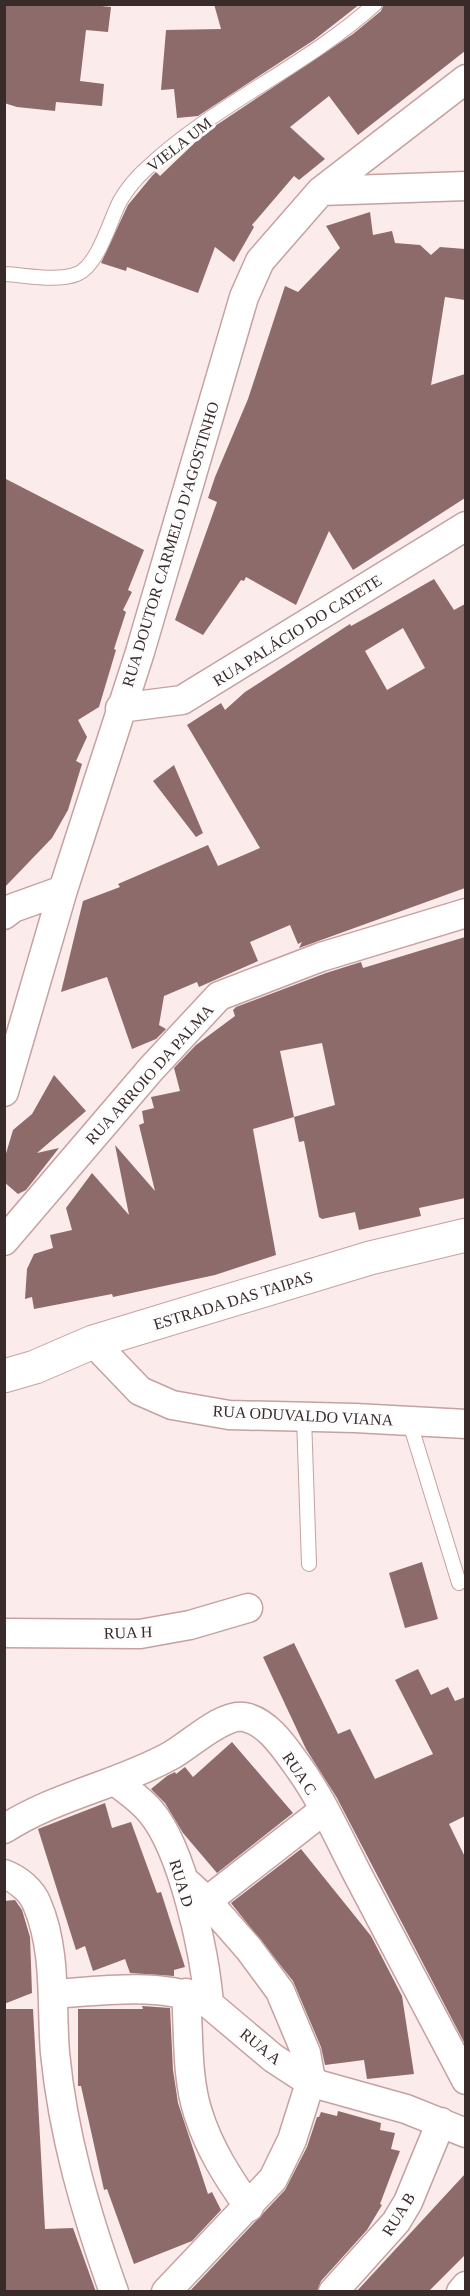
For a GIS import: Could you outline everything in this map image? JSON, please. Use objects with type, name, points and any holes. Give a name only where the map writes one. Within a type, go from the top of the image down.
[{"type":"main road","name":"ESTRADA DAS TAIPAS","points":[[5,1375],[35,1366],[93,1342],[370,1258],[465,1235]]},
{"type":"street","name":"RUA DOUTOR CARMELO D'AGOSTINHO","points":[[4,1092],[63,890],[140,652],[244,297],[261,261],[321,191],[465,79]]},
{"type":"street","points":[[321,191],[465,186]]},
{"type":"street","name":"RUA PALÁCIO DO CATETE","points":[[120,708],[182,700],[240,667],[465,526]]},
{"type":"street","points":[[4,915],[13,908],[63,890]]},
{"type":"street","name":"RUA ARROIO DA PALMA","points":[[4,1241],[151,1069],[219,996],[331,954],[465,913]]},
{"type":"street","name":"RUA ODUVALDO VIANA","points":[[93,1342],[140,1391],[172,1405],[229,1415],[410,1420],[465,1424]]},
{"type":"street","name":"RUA H","points":[[4,1633],[140,1634],[190,1625],[248,1608]]},
{"type":"street","name":"RUA C","points":[[4,1829],[30,1814],[116,1782],[184,1748],[223,1719],[243,1717],[258,1721],[297,1766],[324,1810],[465,2080]]},
{"type":"street","name":"RUA D","points":[[116,1782],[152,1813],[184,1881],[207,1979],[197,1998],[191,2076],[198,2112],[220,2166],[249,2207]]},
{"type":"street","points":[[207,1901],[324,1810]]},
{"type":"street","points":[[4,1874],[22,1884],[37,1902],[49,1953],[54,1994],[55,2053],[68,2136],[85,2213],[114,2292]]},
{"type":"street","points":[[166,2292],[249,2207],[273,2179],[292,2140],[311,2080],[306,2053],[280,1991],[249,1949],[207,1901],[184,1881]]},
{"type":"street","points":[[54,1994],[112,1991],[197,1998]]},
{"type":"street","name":"RUA A","points":[[197,1998],[273,2058],[311,2080],[387,2102],[453,2128]]},
{"type":"street","name":"RUA B","points":[[333,2292],[396,2222],[412,2192],[453,2128]]},
{"type":"street","points":[[461,2292],[465,2286]]},
{"type":"lane","name":"VIELA UM","points":[[4,274],[59,277],[78,274],[94,258],[120,202],[146,169],[177,142],[346,28],[375,4]]},
{"type":"lane","points":[[304,1417],[309,1564]]},
{"type":"lane","points":[[410,1420],[459,1583]]},
{"type":"building","points":[[4,4],[82,4],[111,7],[108,32],[86,30],[80,81],[104,84],[102,106],[56,102],[55,111],[17,107],[4,103]]},
{"type":"building","points":[[214,4],[360,4],[314,40],[198,116],[177,118],[174,89],[161,90],[166,30],[221,29]]},
{"type":"building","points":[[384,4],[465,4],[465,51],[358,135],[329,96],[290,127],[325,159],[299,180],[294,176],[252,225],[254,227],[234,262],[215,247],[198,293],[127,267],[126,271],[101,263],[128,205],[156,172],[160,176],[206,132],[353,34],[381,11]]},
{"type":"building","points":[[370,212],[373,235],[392,231],[395,243],[420,245],[431,255],[440,247],[465,249],[465,300],[445,297],[431,385],[465,374],[465,498],[353,570],[329,531],[296,605],[246,577],[244,581],[241,580],[203,635],[175,620],[217,502],[208,498],[248,399],[285,286],[298,292],[340,248],[326,226]]},
{"type":"building","points":[[4,478],[144,550],[128,590],[132,592],[123,610],[126,612],[99,707],[78,720],[87,737],[76,761],[82,764],[68,810],[52,838],[4,888]]},
{"type":"building","points":[[434,579],[454,610],[465,604],[465,888],[299,948],[302,942],[298,944],[290,925],[250,942],[258,961],[199,987],[197,982],[164,996],[159,1025],[166,1029],[156,1039],[132,1049],[107,977],[61,992],[83,901],[120,887],[118,884],[208,845],[218,866],[260,848],[187,725],[221,703],[225,710],[245,692],[350,624],[351,626]],"holes":[[[403,628],[425,668],[387,690],[365,651]]]},
{"type":"building","points":[[174,765],[203,833],[196,837],[153,781]]},
{"type":"building","points":[[465,937],[465,1198],[419,1208],[421,1216],[359,1230],[355,1212],[322,1219],[319,1217],[304,1141],[299,1142],[294,1117],[253,1129],[276,1255],[215,1275],[113,1297],[112,1294],[34,1309],[32,1297],[25,1299],[27,1269],[34,1254],[53,1248],[50,1235],[72,1230],[66,1208],[92,1173],[129,1215],[115,1145],[155,1191],[139,1125],[144,1123],[142,1111],[154,1108],[151,1097],[180,1091],[174,1068],[196,1045],[235,1016],[233,1010],[236,1007],[361,962],[363,968]],"holes":[[[322,1043],[335,1105],[294,1117],[280,1051]]]},
{"type":"building","points":[[54,1075],[86,1111],[37,1153],[59,1148],[26,1190],[18,1194],[4,1182],[4,1160],[13,1130],[32,1114]]},
{"type":"building","points":[[422,1562],[438,1619],[405,1628],[389,1573]]},
{"type":"building","points":[[294,1643],[338,1734],[350,1729],[375,1779],[433,1754],[395,1680],[418,1669],[431,1695],[448,1687],[455,1701],[465,1697],[465,1816],[449,1824],[465,1857],[465,2044],[337,1798],[306,1749],[263,1657]]},
{"type":"building","points":[[232,1742],[293,1813],[217,1873],[183,1833],[165,1803],[151,1789],[167,1776],[175,1772],[176,1774],[185,1767],[193,1777]]},
{"type":"building","points":[[105,1803],[112,1828],[131,1822],[157,1893],[161,1892],[185,1967],[174,1970],[174,1976],[130,1973],[125,1959],[93,1971],[85,1946],[76,1950],[38,1829]]},
{"type":"building","points":[[301,1849],[371,1936],[402,1996],[414,2074],[367,2079],[364,2060],[325,2065],[321,2047],[293,1981],[231,1903]]},
{"type":"building","points":[[15,1900],[22,1910],[30,1937],[32,1993],[4,2004],[4,1901]]},
{"type":"building","points":[[142,2006],[170,2008],[173,2070],[178,2103],[208,2194],[212,2192],[221,2210],[192,2241],[134,2264],[107,2189],[104,2190],[81,2086],[78,2086],[78,2009],[143,2009]]},
{"type":"building","points":[[4,2009],[33,2009],[45,2229],[73,2228],[96,2292],[4,2292]]},
{"type":"building","points":[[338,2111],[381,2123],[380,2130],[395,2133],[391,2149],[400,2151],[380,2204],[382,2205],[367,2230],[321,2281],[317,2292],[189,2292],[285,2190],[307,2147],[317,2117],[321,2112],[337,2116]]},
{"type":"building","points":[[465,2174],[465,2255],[428,2292],[356,2292]]}]
